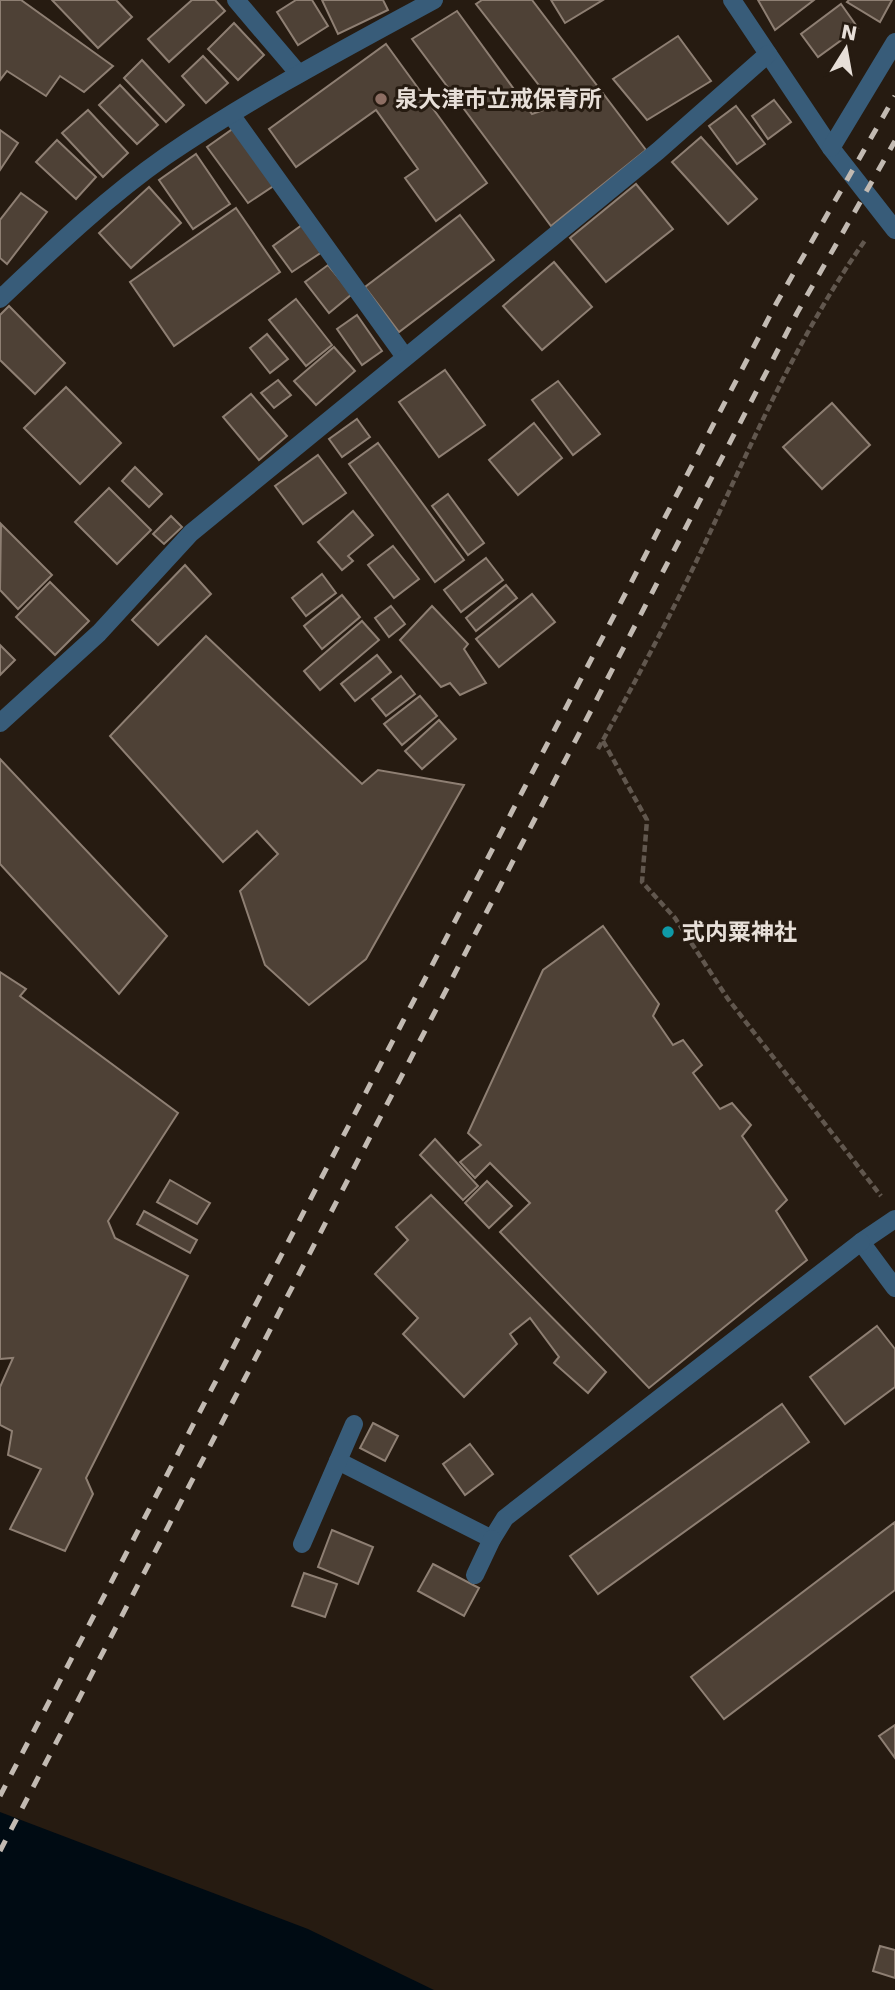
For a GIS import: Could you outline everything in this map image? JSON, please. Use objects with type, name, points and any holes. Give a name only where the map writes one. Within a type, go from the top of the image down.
[{"type":"street","points":[[236,0],[299,74]]},
{"type":"street","points":[[0,299],[83,222],[166,157],[299,74],[434,0]]},
{"type":"street","points":[[732,0],[831,148],[890,216]]},
{"type":"street","points":[[831,148],[895,42]]},
{"type":"street","points":[[0,723],[99,633],[191,533],[658,151],[768,54]]},
{"type":"street","points":[[232,116],[405,358]]},
{"type":"street","points":[[475,1575],[505,1518],[861,1242],[891,1211]]},
{"type":"street","points":[[861,1242],[895,1288]]},
{"type":"street","points":[[302,1544],[354,1424]]},
{"type":"street","points":[[338,1461],[492,1539]]},
{"type":"path","points":[[598,749],[667,622],[778,387],[822,306],[890,216]]},
{"type":"path","points":[[603,741],[647,820],[642,882],[675,918],[727,999],[891,1211]]},
{"type":"shaded area","points":[[0,1812],[308,1929],[434,1990],[0,1990]]},
{"type":"building","points":[[0,0],[21,0],[113,66],[84,92],[60,76],[46,96],[7,71],[0,80]]},
{"type":"building","points":[[52,0],[116,0],[132,17],[98,48]]},
{"type":"building","points":[[192,0],[215,0],[225,11],[169,62],[148,39]]},
{"type":"building","points":[[296,0],[312,0],[328,26],[298,45],[277,12]]},
{"type":"building","points":[[322,0],[383,0],[388,10],[338,34]]},
{"type":"building","points":[[482,0],[532,0],[646,150],[551,226],[412,39],[457,11],[532,114],[555,106],[476,4]]},
{"type":"building","points":[[551,0],[603,0],[565,23]]},
{"type":"building","points":[[758,0],[814,0],[775,30]]},
{"type":"building","points":[[892,0],[880,22],[847,2]]},
{"type":"building","points":[[841,4],[858,28],[818,57],[801,34]]},
{"type":"building","points":[[234,23],[264,55],[238,80],[208,49]]},
{"type":"building","points":[[678,36],[711,81],[647,120],[613,79]]},
{"type":"building","points":[[386,44],[487,183],[436,221],[405,178],[418,169],[376,110],[296,167],[269,129]]},
{"type":"building","points":[[203,56],[228,83],[206,103],[182,76]]},
{"type":"building","points":[[142,60],[184,105],[166,122],[124,78]]},
{"type":"building","points":[[120,85],[158,125],[137,144],[99,105]]},
{"type":"building","points":[[774,100],[791,122],[768,139],[752,116]]},
{"type":"building","points":[[736,106],[765,144],[737,164],[709,126]]},
{"type":"building","points":[[88,110],[128,153],[103,177],[62,133]]},
{"type":"building","points":[[234,128],[275,185],[248,203],[207,147]]},
{"type":"building","points":[[0,130],[18,143],[0,170]]},
{"type":"building","points":[[701,137],[757,199],[728,224],[672,162]]},
{"type":"building","points":[[57,140],[96,177],[76,199],[36,162]]},
{"type":"building","points":[[196,154],[230,204],[193,229],[159,180]]},
{"type":"building","points":[[636,184],[673,229],[606,282],[570,238]]},
{"type":"building","points":[[149,187],[181,223],[131,268],[99,233]]},
{"type":"building","points":[[21,193],[47,212],[7,264],[0,258],[0,220]]},
{"type":"building","points":[[236,208],[280,272],[174,346],[130,282]]},
{"type":"building","points":[[460,215],[494,260],[399,332],[365,287]]},
{"type":"building","points":[[302,225],[322,252],[292,272],[273,246]]},
{"type":"building","points":[[554,262],[592,307],[542,350],[503,306]]},
{"type":"building","points":[[328,265],[352,294],[329,313],[305,282]]},
{"type":"building","points":[[296,299],[332,345],[306,366],[269,320]]},
{"type":"building","points":[[9,306],[65,363],[35,394],[0,360],[0,315]]},
{"type":"building","points":[[357,315],[382,351],[362,365],[337,329]]},
{"type":"building","points":[[267,334],[288,359],[270,373],[250,348]]},
{"type":"building","points":[[334,347],[355,371],[316,405],[294,381]]},
{"type":"building","points":[[445,370],[485,425],[439,457],[399,402]]},
{"type":"building","points":[[278,380],[291,395],[274,408],[261,393]]},
{"type":"building","points":[[558,381],[600,434],[573,455],[532,400]]},
{"type":"building","points":[[66,387],[121,443],[80,484],[24,428]]},
{"type":"building","points":[[251,394],[287,436],[259,460],[223,417]]},
{"type":"building","points":[[832,403],[870,445],[822,489],[783,447]]},
{"type":"building","points":[[357,419],[370,437],[342,457],[329,439]]},
{"type":"building","points":[[534,423],[562,458],[518,495],[489,460]]},
{"type":"building","points":[[378,443],[464,560],[435,582],[349,464]]},
{"type":"building","points":[[318,455],[346,493],[303,524],[275,486]]},
{"type":"building","points":[[135,467],[162,494],[149,507],[122,481]]},
{"type":"building","points":[[109,488],[151,530],[117,564],[75,522]]},
{"type":"building","points":[[448,494],[484,543],[468,555],[432,506]]},
{"type":"building","points":[[353,511],[373,535],[348,556],[353,561],[342,570],[318,542]]},
{"type":"building","points":[[171,516],[182,527],[164,544],[153,534]]},
{"type":"building","points":[[1,524],[52,575],[18,609],[0,590]]},
{"type":"building","points":[[393,546],[419,579],[394,598],[368,565]]},
{"type":"building","points":[[486,558],[503,580],[461,612],[444,590]]},
{"type":"building","points":[[185,565],[211,594],[158,645],[132,620]]},
{"type":"building","points":[[322,574],[336,593],[306,616],[292,598]]},
{"type":"building","points":[[50,582],[89,621],[55,655],[16,617]]},
{"type":"building","points":[[506,585],[517,598],[476,631],[466,618]]},
{"type":"building","points":[[532,594],[555,622],[499,667],[476,639]]},
{"type":"building","points":[[342,595],[360,617],[322,649],[304,626]]},
{"type":"building","points":[[391,606],[405,624],[389,637],[375,618]]},
{"type":"building","points":[[432,606],[468,644],[464,649],[486,683],[460,695],[450,683],[441,687],[400,640]]},
{"type":"building","points":[[362,621],[379,640],[320,690],[304,671]]},
{"type":"building","points":[[206,636],[362,784],[378,770],[464,785],[366,959],[309,1005],[265,965],[240,891],[278,854],[257,831],[223,862],[110,736]]},
{"type":"building","points":[[0,645],[15,660],[0,675]]},
{"type":"building","points":[[377,655],[391,672],[355,701],[341,684]]},
{"type":"building","points":[[401,676],[415,694],[386,716],[372,699]]},
{"type":"building","points":[[420,696],[437,716],[402,745],[384,724]]},
{"type":"building","points":[[439,720],[456,739],[422,769],[405,751]]},
{"type":"building","points":[[0,759],[167,936],[119,994],[0,864]]},
{"type":"building","points":[[603,926],[659,1004],[653,1016],[673,1045],[683,1040],[702,1065],[693,1073],[720,1109],[732,1103],[751,1125],[742,1136],[787,1200],[776,1211],[807,1260],[649,1388],[500,1232],[530,1203],[490,1163],[475,1178],[460,1162],[481,1145],[468,1133],[543,970]]},
{"type":"building","points":[[0,972],[26,989],[20,996],[178,1113],[108,1221],[115,1238],[188,1276],[86,1478],[93,1494],[65,1551],[10,1529],[41,1469],[8,1455],[12,1431],[0,1425],[0,1387],[13,1358],[0,1359]]},
{"type":"building","points":[[435,1139],[478,1186],[463,1200],[420,1155]]},
{"type":"building","points":[[170,1180],[210,1203],[197,1224],[157,1202]]},
{"type":"building","points":[[487,1181],[512,1206],[489,1228],[465,1203]]},
{"type":"building","points":[[431,1195],[606,1372],[588,1393],[554,1363],[559,1357],[530,1318],[510,1334],[517,1344],[464,1397],[403,1334],[418,1318],[375,1274],[408,1240],[396,1227]]},
{"type":"building","points":[[144,1211],[197,1240],[190,1253],[137,1224]]},
{"type":"building","points":[[877,1326],[895,1349],[895,1387],[845,1424],[810,1377]]},
{"type":"building","points":[[782,1404],[809,1442],[598,1594],[570,1556]]},
{"type":"building","points":[[373,1423],[398,1436],[385,1461],[360,1448]]},
{"type":"building","points":[[470,1444],[493,1474],[465,1495],[443,1464]]},
{"type":"building","points":[[895,1522],[895,1590],[724,1719],[691,1677]]},
{"type":"building","points":[[332,1530],[373,1547],[358,1584],[318,1567]]},
{"type":"building","points":[[433,1564],[479,1588],[464,1616],[418,1591]]},
{"type":"building","points":[[304,1573],[337,1584],[325,1617],[292,1606]]},
{"type":"building","points":[[895,1725],[895,1758],[879,1736]]},
{"type":"building","points":[[880,1946],[895,1950],[895,1978],[873,1971]]},
{"type":"railway","points":[[0,1796],[776,304],[895,96]]},
{"type":"railway","points":[[0,1851],[797,313],[895,141]]},
{"type":"place","name":"泉大津市立戒保育所","points":[[381,99]]},
{"type":"place","name":"式内粟神社","points":[[668,932]]}]
